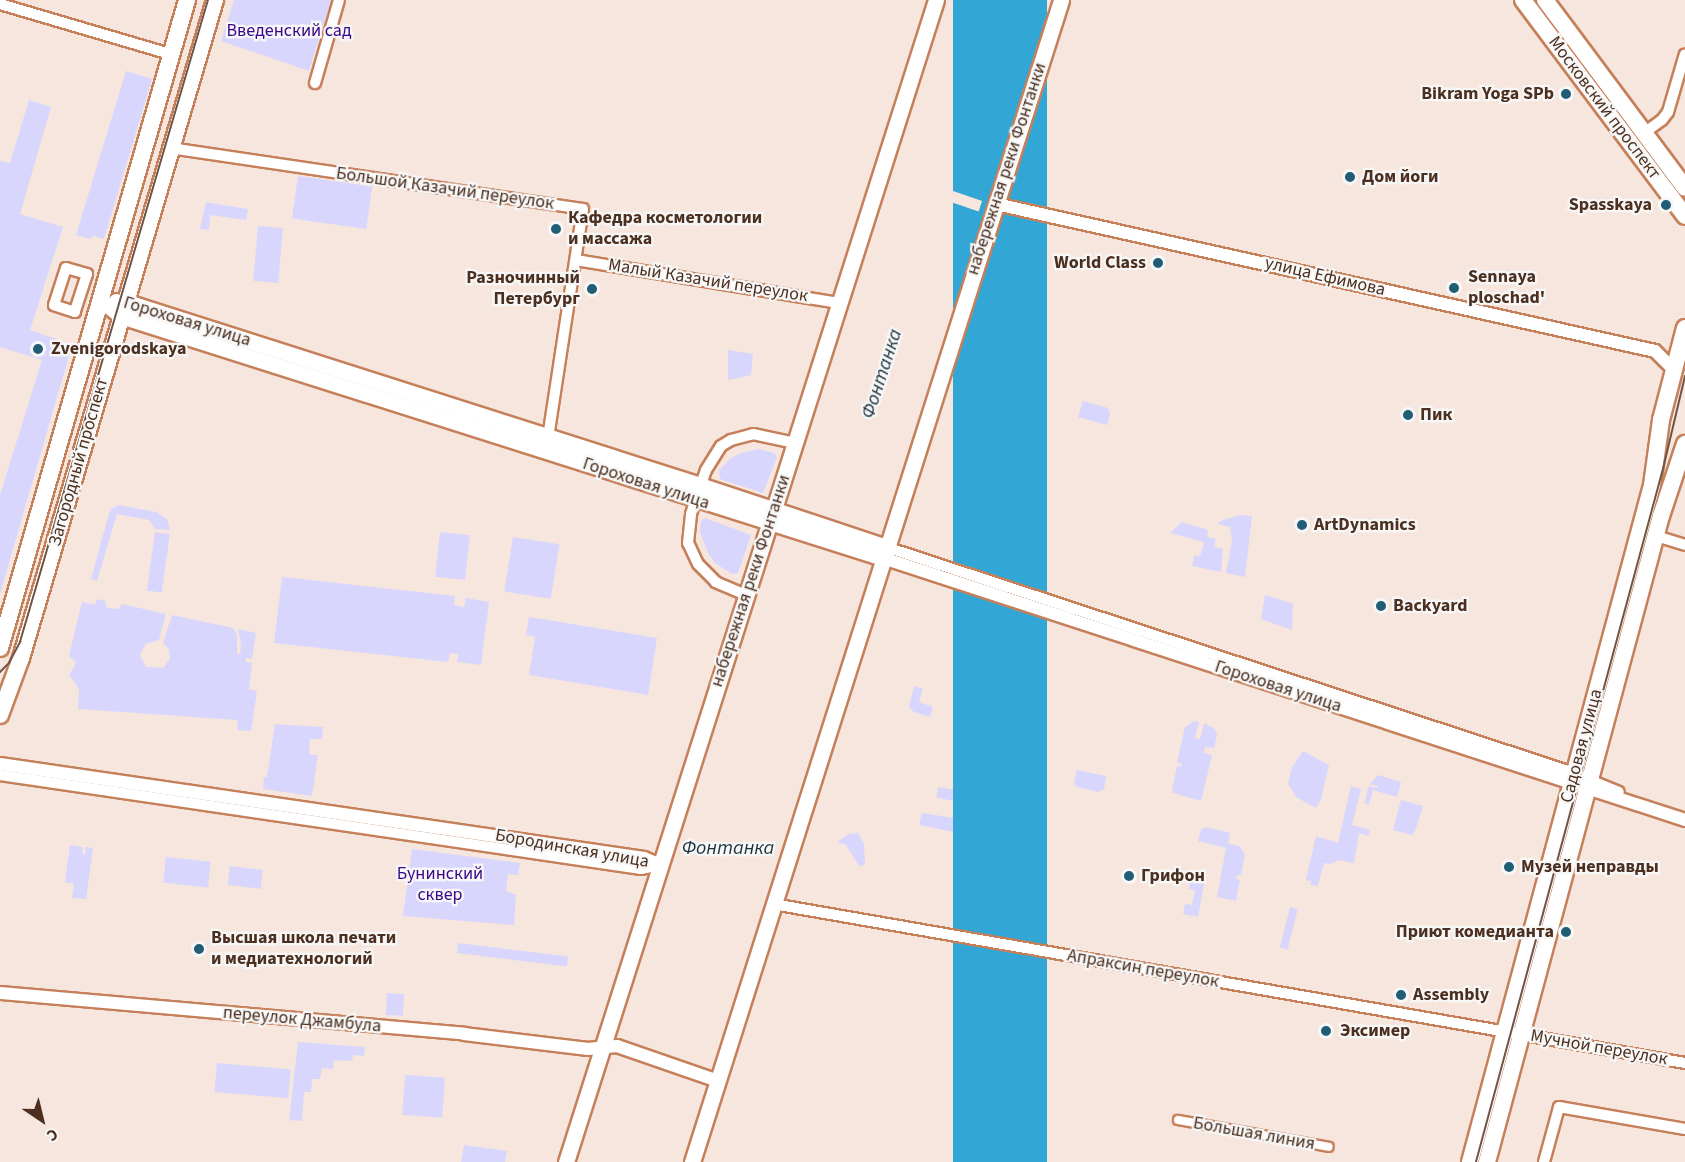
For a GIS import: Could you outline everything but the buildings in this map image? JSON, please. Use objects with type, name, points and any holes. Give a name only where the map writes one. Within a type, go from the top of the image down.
[{"type":"main road","name":"Загородный проспект","points":[[0,648],[187,0]]},
{"type":"main road","name":"Загородный проспект","points":[[1,703],[21,658],[215,0]]},
{"type":"main road","name":"набережная реки Фонтанки","points":[[566,1162],[610,1047],[661,865],[746,595],[779,518],[795,443],[936,0]]},
{"type":"main road","name":"набережная реки Фонтанки","points":[[692,1162],[773,904],[878,551],[996,204],[1061,0]]},
{"type":"main road","name":"Московский проспект","points":[[1523,0],[1685,216]]},
{"type":"main road","name":"Московский проспект","points":[[1545,0],[1685,188]]},
{"type":"main road","name":"Гороховая улица","points":[[101,300],[123,309],[878,551]]},
{"type":"main road","name":"Садовая улица","points":[[1487,1162],[1513,1033],[1573,779],[1652,485],[1661,420],[1684,332]]},
{"type":"main road","name":"Садовая улица","points":[[1470,1162],[1513,1033],[1589,785],[1656,536],[1685,444]]},
{"type":"street","points":[[315,82],[339,0]]},
{"type":"street","points":[[0,4],[173,55]]},
{"type":"street","points":[[1644,133],[1662,120],[1668,112],[1685,54]]},
{"type":"street","name":"Большой Казачий переулок","points":[[170,148],[584,209],[547,444]]},
{"type":"street","name":"улица Ефимова","points":[[996,204],[1655,351]]},
{"type":"street","name":"Малый Казачий переулок","points":[[576,260],[839,303]]},
{"type":"street","points":[[81,294],[101,300]]},
{"type":"street","points":[[1674,370],[1655,351],[1672,345],[1684,332]]},
{"type":"street","points":[[746,595],[716,582],[692,555],[688,530],[698,492],[711,459],[731,440],[762,434],[795,443]]},
{"type":"street","points":[[1656,536],[1685,545]]},
{"type":"street","name":"Гороховая улица","points":[[878,551],[1573,779],[1685,820]]},
{"type":"street","name":"Бородинская улица","points":[[0,764],[644,858],[661,865]]},
{"type":"street","name":"Бородинская улица","points":[[0,775],[641,869],[661,865]]},
{"type":"street","name":"Гороховая улица","points":[[1589,785],[1685,814]]},
{"type":"street","name":"Апраксин переулок","points":[[773,904],[1513,1033]]},
{"type":"street","name":"переулок Джамбула","points":[[0,993],[464,1034],[588,1049],[610,1047],[718,1081]]},
{"type":"street","name":"Мучной переулок","points":[[1513,1033],[1685,1063]]},
{"type":"street","points":[[1544,1162],[1559,1107],[1685,1129]]},
{"type":"street","name":"Большая линия","points":[[1178,1120],[1329,1147]]},
{"type":"green space","name":"Введенский сад","points":[[234,0],[331,0],[309,71],[221,41]]},
{"type":"green space","points":[[126,71],[152,79],[104,239],[93,236],[91,239],[76,235]]},
{"type":"green space","points":[[29,100],[51,107],[20,214],[63,227],[30,330],[62,341],[60,347],[71,349],[0,594],[0,495],[42,360],[0,347],[0,161],[10,163]]},
{"type":"green space","points":[[298,176],[372,186],[366,229],[292,219]]},
{"type":"green space","points":[[206,202],[248,209],[246,220],[210,215],[209,230],[200,229]]},
{"type":"green space","points":[[258,226],[283,228],[278,283],[253,281]]},
{"type":"green space","points":[[728,350],[753,354],[751,375],[728,380]]},
{"type":"green space","points":[[1083,401],[1108,408],[1110,414],[1107,425],[1078,417]]},
{"type":"green space","points":[[758,449],[774,453],[777,457],[763,493],[720,479],[719,470],[731,458]]},
{"type":"green space","points":[[118,505],[156,512],[167,519],[170,530],[155,529],[149,520],[117,514],[97,581],[91,579],[108,517],[111,509]]},
{"type":"green space","points":[[1240,515],[1252,516],[1245,577],[1226,573],[1232,541],[1230,527],[1218,524],[1220,521]]},
{"type":"green space","points":[[705,518],[751,535],[738,573],[732,574],[715,563],[708,553],[700,532],[701,521]]},
{"type":"green space","points":[[1182,522],[1208,530],[1207,537],[1216,539],[1214,547],[1223,549],[1221,572],[1192,566],[1194,555],[1200,556],[1204,542],[1170,533]]},
{"type":"green space","points":[[1002,526],[1033,535],[1028,550],[998,541]]},
{"type":"green space","points":[[155,532],[170,534],[162,593],[147,590]]},
{"type":"green space","points":[[440,532],[470,535],[465,580],[435,577]]},
{"type":"green space","points":[[513,537],[559,544],[551,599],[504,591]]},
{"type":"green space","points":[[282,577],[455,596],[454,605],[464,607],[466,598],[489,602],[481,665],[457,662],[458,654],[450,653],[448,662],[274,643]]},
{"type":"green space","points":[[1265,595],[1293,604],[1292,630],[1261,619]]},
{"type":"green space","points":[[97,599],[105,601],[107,608],[119,609],[122,604],[166,614],[159,640],[146,644],[140,655],[146,667],[163,668],[170,659],[169,649],[163,643],[172,615],[233,628],[237,635],[237,654],[240,654],[241,645],[238,629],[256,633],[252,659],[246,658],[246,662],[252,663],[249,689],[257,691],[251,731],[237,730],[238,720],[78,709],[79,689],[69,675],[76,663],[69,656],[82,602],[95,605]]},
{"type":"green space","points":[[529,617],[657,638],[648,695],[529,675],[535,637],[526,635]]},
{"type":"green space","points":[[985,629],[997,633],[992,650],[986,648],[985,651],[973,644],[977,631],[984,633]]},
{"type":"green space","points":[[914,686],[923,689],[919,702],[933,707],[930,717],[914,712],[909,707]]},
{"type":"green space","points":[[1194,721],[1199,722],[1195,738],[1200,739],[1204,723],[1215,729],[1217,735],[1214,748],[1205,747],[1204,753],[1212,755],[1201,801],[1173,793],[1172,790],[1177,766],[1181,767],[1182,764],[1177,762],[1185,727]]},
{"type":"green space","points":[[275,724],[323,727],[322,739],[310,739],[309,754],[318,755],[312,796],[263,789]]},
{"type":"green space","points":[[1303,751],[1329,765],[1321,799],[1316,808],[1296,797],[1288,784],[1292,767]]},
{"type":"green space","points":[[1077,770],[1106,776],[1104,789],[1098,792],[1077,787],[1074,783]]},
{"type":"green space","points":[[1378,775],[1401,782],[1397,797],[1373,790],[1369,804],[1364,803],[1369,786],[1377,788],[1378,786],[1370,784]]},
{"type":"green space","points":[[1351,786],[1361,789],[1352,825],[1370,830],[1368,836],[1359,833],[1354,863],[1339,860],[1330,864],[1324,863],[1317,889],[1317,886],[1310,885],[1311,881],[1306,880],[1316,836],[1338,843]]},
{"type":"green space","points":[[938,787],[973,793],[972,804],[936,798]]},
{"type":"green space","points":[[1401,800],[1423,806],[1412,835],[1393,830]]},
{"type":"green space","points":[[922,813],[966,820],[964,834],[919,825]]},
{"type":"green space","points":[[1205,827],[1230,833],[1228,843],[1239,846],[1245,854],[1241,875],[1237,875],[1236,879],[1240,880],[1236,901],[1217,897],[1226,848],[1198,841],[1201,830]]},
{"type":"green space","points":[[858,833],[864,844],[865,865],[859,866],[846,845],[837,842],[849,834]]},
{"type":"green space","points":[[70,845],[83,847],[82,854],[85,854],[86,847],[93,848],[86,899],[72,898],[74,884],[65,882]]},
{"type":"green space","name":"Бунинский сквер","points":[[412,849],[520,863],[518,875],[508,874],[506,891],[516,895],[514,925],[403,916]]},
{"type":"green space","points":[[166,857],[211,862],[208,888],[163,883]]},
{"type":"green space","points":[[230,866],[263,870],[260,889],[228,885]]},
{"type":"green space","points":[[1190,882],[1204,884],[1198,917],[1183,914],[1185,904],[1192,905],[1195,890],[1189,889]]},
{"type":"green space","points":[[1290,907],[1298,909],[1288,950],[1280,948]]},
{"type":"green space","points":[[458,943],[568,957],[567,966],[457,953]]},
{"type":"green space","points":[[387,993],[404,994],[403,1016],[386,1015]]},
{"type":"green space","points":[[298,1042],[365,1047],[364,1056],[353,1055],[352,1061],[334,1060],[333,1069],[322,1068],[320,1079],[312,1079],[311,1092],[304,1092],[302,1121],[289,1120]]},
{"type":"green space","points":[[217,1063],[291,1069],[288,1098],[214,1092]]},
{"type":"green space","points":[[405,1075],[445,1078],[442,1118],[402,1115]]},
{"type":"green space","points":[[464,1145],[507,1151],[505,1162],[461,1162]]},
{"type":"water","points":[[953,0],[1047,0],[1047,1162],[953,1162]]},
{"type":"pier","points":[[898,172],[982,201],[979,211],[894,182]]},
{"type":"pier","points":[[791,507],[877,535],[866,566],[781,538]]},
{"type":"pier","points":[[778,813],[785,815],[775,847],[779,846],[771,872],[767,873],[759,870]]},
{"type":"pier","points":[[626,1019],[629,1026],[642,1034],[642,1037],[697,1057],[699,1052],[708,1053],[711,1049],[693,1100],[687,1093],[687,1089],[633,1072],[632,1074],[616,1070],[608,1072]]},
{"type":"tram line","points":[[0,672],[9,663],[20,642],[208,0]]},
{"type":"tram line","points":[[1476,1162],[1664,465],[1685,376]]},
{"type":"place","name":"Bikram Yoga SPb","points":[[1566,94]]},
{"type":"place","name":"Дом йоги","points":[[1350,177]]},
{"type":"place","name":"Spasskaya","points":[[1666,205]]},
{"type":"place","name":"Кафедра косметологии и массажа","points":[[556,229]]},
{"type":"place","name":"World Class","points":[[1158,263]]},
{"type":"place","name":"Sennaya ploschad'","points":[[1454,288]]},
{"type":"place","name":"Разночинный Петербург","points":[[592,289]]},
{"type":"place","name":"Zvenigorodskaya","points":[[38,349]]},
{"type":"place","name":"Пик","points":[[1408,415]]},
{"type":"place","name":"ArtDynamics","points":[[1302,525]]},
{"type":"place","name":"Backyard","points":[[1381,606]]},
{"type":"place","name":"Музей неправды","points":[[1509,867]]},
{"type":"place","name":"Грифон","points":[[1129,876]]},
{"type":"place","name":"Приют комедианта","points":[[1566,932]]},
{"type":"place","name":"Высшая школа печати и медиатехнологий","points":[[199,949]]},
{"type":"place","name":"Assembly","points":[[1401,995]]},
{"type":"place","name":"Эксимер","points":[[1326,1031]]},
{"type":"water label","name":"Фонтанка","points":[[882,374]]},
{"type":"water label","name":"Фонтанка","points":[[728,848]]}]
